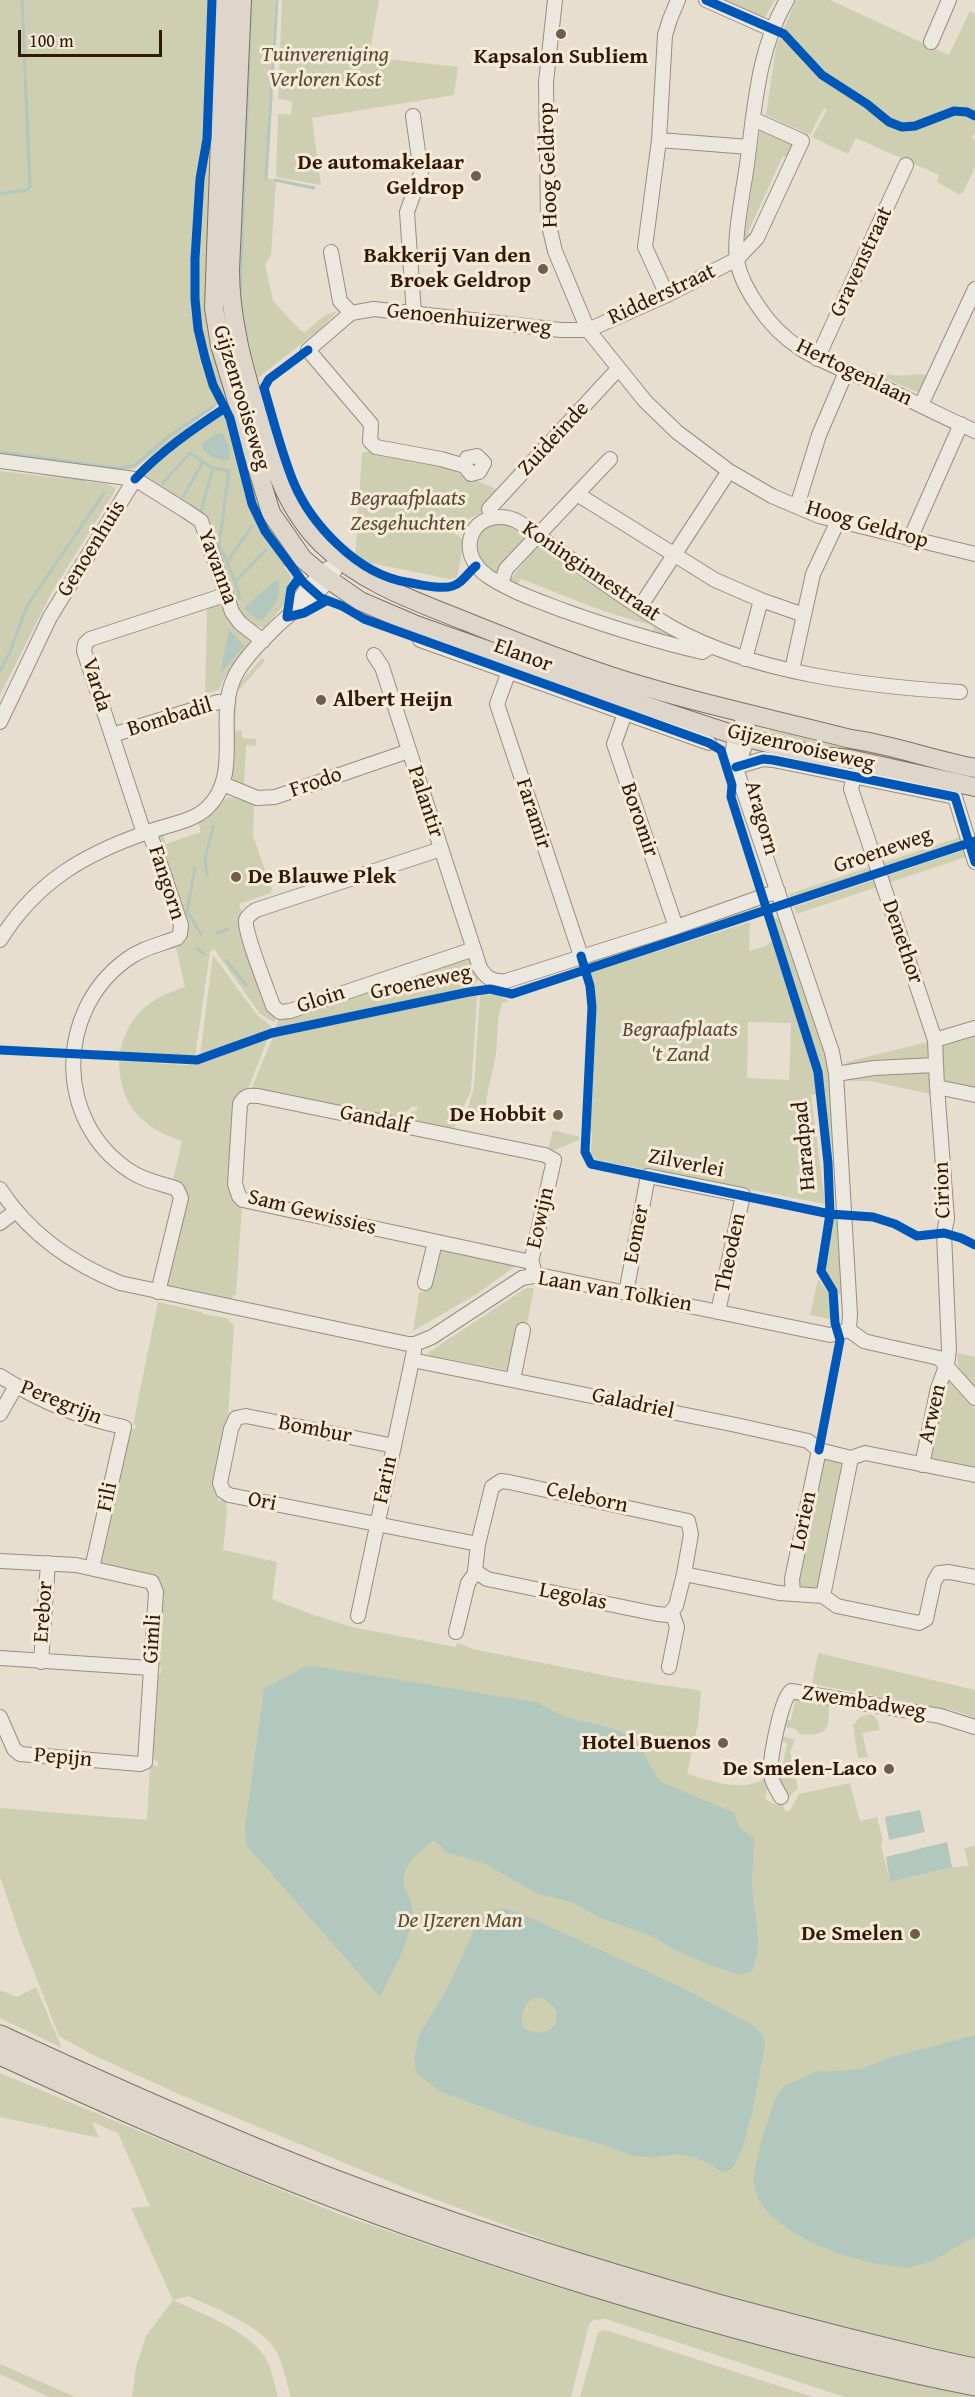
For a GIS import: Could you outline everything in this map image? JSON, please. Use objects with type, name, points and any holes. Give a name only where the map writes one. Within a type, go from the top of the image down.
[{"type":"highway","points":[[1,2050],[329,2178],[480,2232],[631,2280],[827,2335],[975,2369]]},
{"type":"highway","points":[[1,2050],[196,2141],[330,2196],[477,2249],[629,2297],[753,2332],[848,2357],[975,2385]]},
{"type":"main road","name":"Gijzenrooiseweg","points":[[225,0],[214,308],[220,345],[271,513],[303,559],[360,601],[416,625],[628,700],[742,737],[975,787]]},
{"type":"main road","name":"Gijzenrooiseweg","points":[[242,0],[230,297],[235,331],[268,447],[284,491],[318,539],[339,560],[363,576],[418,603],[532,648],[652,689],[875,743],[933,760],[975,768]]},
{"type":"street","name":"Hoog Geldrop","points":[[555,0],[546,82],[548,221],[555,251],[588,330],[645,401],[678,432],[729,471],[772,496],[819,516],[975,554]]},
{"type":"street","points":[[666,295],[645,247],[659,140],[665,34],[678,0]]},
{"type":"street","points":[[706,0],[771,29]]},
{"type":"street","name":"Hertogenlaan","points":[[787,0],[771,29],[762,65],[749,147],[737,260],[741,274],[752,298],[775,329],[800,350],[975,431]]},
{"type":"street","points":[[931,42],[950,0]]},
{"type":"street","points":[[413,116],[422,173],[407,212],[414,314]]},
{"type":"street","points":[[737,260],[757,238],[802,141],[753,119]]},
{"type":"street","points":[[659,140],[749,147]]},
{"type":"street","name":"Gravenstraat","points":[[817,359],[906,165]]},
{"type":"street","points":[[331,252],[340,301],[351,314],[308,350],[371,424],[370,441],[376,447],[441,459],[465,466]]},
{"type":"street","name":"Ridderstraat","points":[[588,330],[737,260]]},
{"type":"street","points":[[921,405],[975,289]]},
{"type":"street","name":"Genoenhuizerweg","points":[[351,314],[374,309],[561,330],[588,330]]},
{"type":"street","name":"Zuideinde","points":[[489,509],[618,369]]},
{"type":"street","points":[[797,506],[819,435],[846,372]]},
{"type":"street","points":[[910,539],[961,424]]},
{"type":"street","points":[[501,584],[506,569],[610,459]]},
{"type":"street","points":[[0,461],[135,479]]},
{"type":"street","points":[[640,607],[729,471]]},
{"type":"street","name":"Yavanna","points":[[135,479],[201,521],[232,612],[240,623],[263,641]]},
{"type":"street","name":"Genoenhuis","points":[[0,722],[50,617],[135,479]]},
{"type":"street","points":[[577,494],[715,580],[804,615]]},
{"type":"street","name":"Koninginnestraat","points":[[711,647],[702,652],[657,642],[538,601],[501,584],[476,566],[469,549],[473,530],[480,523],[506,517],[526,526],[640,607],[711,647],[745,659],[792,670],[899,688],[960,692]]},
{"type":"street","points":[[792,670],[813,574],[838,521]]},
{"type":"street","points":[[0,940],[33,897],[66,869],[102,849],[198,815],[214,800],[223,784],[226,771],[228,703],[234,677],[241,665],[339,560]]},
{"type":"street","name":"Varda","points":[[146,832],[84,651],[86,644],[90,639],[225,596]]},
{"type":"street","points":[[745,659],[762,600]]},
{"type":"street","name":"Elanor","points":[[420,640],[709,743]]},
{"type":"street","name":"Palantir","points":[[374,655],[382,667],[480,968],[486,977],[496,981],[506,981],[581,956]]},
{"type":"street","name":"Faramir","points":[[509,671],[497,704],[581,956]]},
{"type":"street","name":"Bombadil","points":[[112,735],[218,702],[228,703]]},
{"type":"street","name":"Boromir","points":[[625,713],[614,744],[676,927]]},
{"type":"street","points":[[742,737],[748,713]]},
{"type":"street","name":"Aragorn","points":[[742,737],[732,757],[832,1052],[836,1074],[850,1314],[849,1330]]},
{"type":"street","name":"Frodo","points":[[223,784],[257,798],[275,797],[409,751]]},
{"type":"street","name":"Gijzenrooiseweg","points":[[736,767],[763,759],[773,760],[955,797],[975,862]]},
{"type":"street","name":"Denethor","points":[[854,776],[851,789],[935,1040],[935,1065]]},
{"type":"street","name":"Fangorn","points":[[146,832],[181,925],[180,934],[177,938],[137,952],[119,965],[102,982],[80,1020],[72,1065],[74,1087],[80,1110],[99,1142],[129,1171],[180,1192],[181,1198],[158,1292]]},
{"type":"street","name":"Gloin","points":[[441,849],[252,912],[246,920],[247,928],[273,1006],[278,1011],[285,1012],[474,949]]},
{"type":"street","points":[[581,956],[676,927],[778,891]]},
{"type":"street","points":[[935,1040],[975,1028]]},
{"type":"street","points":[[836,1074],[874,1068],[935,1065]]},
{"type":"street","name":"Cirion","points":[[935,1065],[947,1219],[944,1233],[949,1350],[947,1364]]},
{"type":"street","points":[[937,1087],[975,1095]]},
{"type":"street","name":"Gandalf","points":[[238,1145],[240,1104],[248,1095],[545,1155],[554,1160]]},
{"type":"street","name":"Sam Gewissies","points":[[238,1145],[235,1184],[243,1200],[435,1242],[532,1269]]},
{"type":"street","name":"Eowijn","points":[[532,1269],[554,1160]]},
{"type":"street","name":"Zilverlei","points":[[648,1176],[743,1195]]},
{"type":"street","name":"Eomer","points":[[626,1293],[648,1176]]},
{"type":"street","points":[[0,1189],[16,1211],[47,1242],[82,1266],[120,1283],[415,1344]]},
{"type":"street","name":"Theoden","points":[[718,1312],[743,1195]]},
{"type":"street","points":[[0,1223],[16,1211]]},
{"type":"street","points":[[425,1283],[435,1242]]},
{"type":"street","name":"Laan van Tolkien","points":[[415,1344],[432,1337],[522,1278],[532,1269],[539,1275],[830,1335],[849,1330]]},
{"type":"street","points":[[513,1380],[523,1330]]},
{"type":"street","points":[[849,1330],[864,1341],[939,1358],[947,1364],[975,1398]]},
{"type":"street","name":"Farin","points":[[357,1616],[415,1344]]},
{"type":"street","name":"Galadriel","points":[[412,1360],[808,1441],[819,1450],[851,1458]]},
{"type":"street","name":"Arwen","points":[[922,1465],[938,1388],[947,1364]]},
{"type":"street","name":"Peregrijn","points":[[0,1376],[69,1411],[124,1426]]},
{"type":"street","points":[[0,1414],[16,1386]]},
{"type":"street","name":"Bombur","points":[[236,1418],[246,1416],[394,1446]]},
{"type":"street","name":"Ori","points":[[236,1418],[231,1429],[220,1478],[221,1487],[226,1494],[377,1524]]},
{"type":"street","name":"Fili","points":[[92,1568],[124,1426]]},
{"type":"street","name":"Lorien","points":[[793,1593],[792,1579],[819,1450]]},
{"type":"street","name":"Arwen","points":[[851,1458],[865,1453],[975,1475]]},
{"type":"street","name":"Lorien","points":[[823,1596],[851,1458]]},
{"type":"street","name":"Celeborn","points":[[478,1544],[490,1492],[496,1483],[509,1482],[688,1521],[692,1534],[684,1574]]},
{"type":"street","points":[[377,1524],[478,1544],[474,1565],[476,1572],[468,1583],[456,1632]]},
{"type":"street","points":[[0,1561],[92,1568]]},
{"type":"street","name":"Erebor","points":[[41,1662],[48,1563]]},
{"type":"street","name":"Gimli","points":[[92,1568],[143,1580],[154,1585],[156,1592],[146,1759]]},
{"type":"street","name":"Legolas","points":[[476,1572],[482,1577],[497,1581],[657,1614],[672,1613]]},
{"type":"street","points":[[669,1667],[677,1627],[672,1613],[678,1601],[684,1574],[779,1593],[823,1596],[837,1606],[919,1623],[926,1619],[934,1582],[939,1573],[948,1572],[975,1577]]},
{"type":"street","name":"Erebor","points":[[0,1659],[150,1668]]},
{"type":"street","name":"Zwembadweg","points":[[781,1797],[770,1774],[771,1763],[782,1707],[786,1696],[791,1691],[940,1716],[975,1727]]},
{"type":"street","name":"Pepijn","points":[[0,1717],[14,1749],[20,1754],[140,1764],[146,1759]]},
{"type":"green space","points":[[0,0],[208,0],[206,83],[193,270],[198,337],[206,370],[219,403],[134,469],[0,454]]},
{"type":"green space","points":[[215,0],[222,0],[210,296],[295,558],[291,562],[270,533],[255,504],[235,424],[216,386],[200,325],[198,295],[202,190],[209,140]]},
{"type":"green space","points":[[250,0],[275,0],[266,178],[276,180],[271,255],[265,264],[273,301],[301,331],[305,332],[324,316],[338,311],[320,329],[258,378],[240,309],[239,292]]},
{"type":"green space","name":"Tuinvereniging Verloren Kost","points":[[282,0],[379,0],[369,57],[458,67],[454,95],[312,118],[321,185],[276,177],[278,114],[291,115],[292,101],[278,99]]},
{"type":"green space","points":[[718,0],[775,0],[764,19]]},
{"type":"green space","points":[[796,0],[830,0],[949,55],[970,11],[975,14],[975,133],[972,138],[975,140],[975,167],[963,193],[959,194],[937,182],[939,175],[856,138],[848,154],[812,137],[827,110],[824,108],[810,135],[766,115],[776,47]]},
{"type":"green space","points":[[763,129],[794,142],[790,158],[783,156],[748,232],[754,236],[746,242],[744,238],[760,132]]},
{"type":"green space","points":[[885,373],[928,375],[917,392],[883,377]]},
{"type":"green space","points":[[224,414],[234,436],[242,477],[254,513],[292,578],[288,585],[284,605],[264,628],[254,625],[253,628],[239,615],[209,529],[142,475],[209,422]]},
{"type":"green space","name":"Begraafplaats Zesgehuchten","points":[[374,450],[439,465],[501,491],[483,512],[457,524],[454,533],[464,540],[457,578],[450,579],[355,560],[362,453]]},
{"type":"green space","points":[[0,471],[108,484],[115,488],[115,491],[52,592],[0,695]]},
{"type":"green space","points":[[496,520],[532,534],[498,579],[480,566],[474,534]]},
{"type":"green space","points":[[540,542],[698,646],[652,636],[654,626],[606,612],[521,579],[518,584],[510,580]]},
{"type":"green space","points":[[216,604],[223,607],[228,621],[248,638],[250,645],[223,680],[219,690],[205,694],[207,610]]},
{"type":"green space","points":[[262,658],[265,661],[237,692],[235,730],[242,731],[242,738],[256,739],[256,746],[246,745],[244,786],[235,782],[231,776],[234,698],[237,686]]},
{"type":"green space","points":[[771,723],[975,772],[975,783],[833,750],[769,731]]},
{"type":"green space","points":[[230,797],[254,803],[253,836],[272,889],[271,893],[239,904],[277,1015],[274,1022],[260,1014],[214,949],[210,952],[195,1057],[119,1054],[128,1029],[142,1010],[160,997],[185,987],[176,948],[183,940],[159,838],[163,833],[166,844],[201,832],[198,822]]},
{"type":"green space","points":[[964,836],[966,842],[881,870],[879,864]]},
{"type":"green space","points":[[967,849],[969,856],[885,884],[883,877]]},
{"type":"green space","points":[[873,866],[875,872],[791,900],[789,894]]},
{"type":"green space","points":[[877,879],[880,886],[796,914],[794,907]]},
{"type":"green space","points":[[756,903],[759,911],[588,966],[584,960]]},
{"type":"green space","points":[[782,916],[830,1062],[837,1183],[819,1062],[772,919]]},
{"type":"green space","name":"Begraafplaats 't Zand","points":[[750,922],[749,951],[766,946],[773,939],[812,1062],[818,1094],[811,1095],[825,1204],[596,1160],[591,1153],[592,1132],[589,1130],[594,997],[589,973]],"holes":[[[748,1022],[791,1023],[789,1080],[747,1078]]]},
{"type":"green space","points":[[213,955],[257,1015],[272,1027],[271,1030],[252,1035],[200,1056]]},
{"type":"green space","points":[[470,955],[479,978],[473,988],[275,1030],[280,1015]]},
{"type":"green space","points":[[483,994],[498,995],[509,1001],[502,1003],[500,1009],[496,1054],[486,1113],[467,1111],[474,1087],[480,996]]},
{"type":"green space","points":[[477,996],[471,1091],[458,1118],[452,1117],[457,1120],[453,1133],[405,1124],[407,1116],[417,1111],[417,1107],[412,1106],[403,1115],[401,1123],[250,1092],[273,1037]]},
{"type":"green space","points":[[975,1034],[975,1093],[942,1087],[941,1069],[945,1062],[939,1055],[938,1048]]},
{"type":"green space","points":[[268,1038],[247,1092],[239,1095],[242,1206],[236,1295],[233,1295],[232,1301],[165,1287],[185,1198],[185,1191],[173,1180],[182,1141],[155,1129],[136,1113],[124,1090],[119,1061],[199,1064]]},
{"type":"green space","points":[[928,1042],[931,1055],[926,1061],[847,1066],[846,1062]]},
{"type":"green space","points":[[925,1071],[930,1076],[930,1094],[870,1081],[851,1081],[849,1079]]},
{"type":"green space","points":[[553,1130],[580,1137],[579,1140],[555,1150],[548,1149]]},
{"type":"green space","points":[[833,1218],[839,1219],[841,1297],[823,1269]]},
{"type":"green space","points":[[437,1248],[518,1264],[477,1294],[413,1331],[419,1293],[426,1291],[433,1258],[438,1259],[439,1255],[435,1253]]},
{"type":"green space","points":[[818,1279],[830,1295],[833,1320],[810,1315]]},
{"type":"green space","points":[[526,1288],[534,1288],[527,1324],[521,1323],[511,1368],[506,1370],[428,1355],[429,1352]]},
{"type":"green space","name":"De IJzeren Man","points":[[158,1302],[227,1318],[234,1325],[223,1496],[218,1498],[218,1502],[226,1499],[227,1513],[223,1550],[277,1562],[272,1599],[352,1627],[456,1647],[457,1643],[473,1649],[633,1681],[698,1690],[701,1692],[698,1724],[687,1774],[718,1783],[738,1785],[748,1785],[767,1777],[769,1781],[765,1799],[774,1804],[783,1804],[784,1810],[789,1812],[799,1794],[850,1783],[860,1821],[877,1817],[890,1882],[952,1867],[969,1866],[964,1848],[975,1846],[975,2357],[774,2310],[577,2252],[410,2190],[174,2092],[93,2055],[59,2036],[0,1877],[0,1808],[147,1820],[150,1763],[158,1767],[158,1762],[150,1758],[155,1675],[161,1673],[161,1666],[155,1671],[160,1596],[164,1596],[163,1590],[99,1566],[125,1428],[135,1429],[136,1425],[133,1425]]},
{"type":"green space","points":[[957,1353],[975,1357],[975,1387],[958,1367]]},
{"type":"green space","points":[[949,1377],[975,1408],[975,1468],[937,1460],[935,1464],[929,1457],[944,1380]]},
{"type":"green space","points":[[827,1458],[842,1461],[844,1464],[818,1588],[815,1591],[800,1588],[796,1581],[821,1462]]},
{"type":"green space","points":[[818,1653],[975,1690],[975,1718],[956,1711],[812,1684]]},
{"type":"green space","points":[[790,1697],[829,1699],[826,1729],[823,1732],[809,1735],[799,1734],[796,1729],[785,1727],[784,1720],[791,1720],[795,1703],[789,1701]]},
{"type":"green space","points":[[870,1714],[876,1717],[880,1730],[862,1733],[868,1757],[858,1758],[853,1725],[860,1717]]},
{"type":"green space","points":[[785,1737],[795,1740],[790,1752],[798,1788],[785,1801],[777,1780],[780,1780],[787,1743],[780,1741]]},
{"type":"green space","points":[[36,1987],[62,2048],[0,2018],[0,1990],[17,1997]]},
{"type":"green space","points":[[0,2073],[336,2213],[434,2247],[540,2282],[666,2318],[841,2365],[975,2397],[845,2397],[606,2319],[594,2320],[589,2324],[571,2397],[291,2397],[279,2357],[264,2337],[240,2320],[188,2296],[173,2300],[131,2208],[150,2206],[118,2133],[92,2122],[99,2138],[0,2117]]},
{"type":"green space","points":[[173,2300],[224,2324],[257,2347],[269,2366],[278,2397],[132,2397],[136,2367],[146,2336]]},
{"type":"green space","points":[[603,2330],[813,2397],[580,2397],[598,2333]]},
{"type":"green space","points":[[0,2364],[75,2397],[49,2397],[0,2374]]},
{"type":"shaded area","points":[[218,433],[223,434],[228,447],[230,454],[228,461],[212,457],[205,452],[201,444]]},
{"type":"shaded area","points":[[277,579],[279,580],[279,593],[276,602],[263,619],[257,620],[244,608]]},
{"type":"shaded area","points":[[229,630],[244,646],[220,674]]},
{"type":"shaded area","points":[[313,1666],[536,1702],[561,1715],[617,1730],[633,1739],[661,1782],[735,1813],[741,1828],[754,1838],[752,1884],[758,1950],[752,1971],[740,1975],[710,1965],[677,1951],[652,1936],[603,1919],[571,1902],[536,1893],[486,1864],[446,1852],[434,1840],[415,1857],[406,1869],[404,1884],[413,1912],[410,1929],[380,1997],[246,1845],[245,1828],[264,1689],[304,1667]]},
{"type":"shaded area","points":[[920,1810],[925,1832],[889,1840],[885,1817]]},
{"type":"shaded area","points":[[947,1842],[952,1867],[890,1882],[886,1857]]},
{"type":"shaded area","points":[[505,1909],[522,1914],[683,1988],[754,2026],[763,2036],[765,2043],[748,2130],[737,2161],[731,2169],[722,2172],[694,2157],[679,2154],[652,2157],[633,2156],[608,2146],[531,2125],[439,2091],[416,2072],[414,2058],[419,2035],[448,1987],[477,1924],[491,1911]],"holes":[[[536,1997],[545,1999],[556,2010],[556,2024],[540,2033],[523,2027],[522,2014],[528,2002]]]},
{"type":"shaded area","points":[[975,2035],[975,2236],[932,2261],[908,2268],[877,2264],[843,2255],[810,2242],[771,2216],[758,2199],[753,2178],[761,2142],[776,2097],[784,2086],[816,2072],[861,2069],[892,2057]]},
{"type":"waterway","points":[[0,194],[27,190],[30,187],[22,0]]},
{"type":"waterway","points":[[241,303],[251,0]]},
{"type":"waterway","points":[[266,179],[277,0]]},
{"type":"waterway","points":[[275,180],[314,188]]},
{"type":"waterway","points":[[0,452],[116,468],[134,466],[169,436],[214,406]]},
{"type":"waterway","points":[[163,483],[190,453],[203,462]]},
{"type":"waterway","points":[[183,497],[203,462],[213,468]]},
{"type":"waterway","points":[[201,511],[213,468],[229,471],[219,545],[227,562]]},
{"type":"waterway","points":[[41,473],[84,480]]},
{"type":"waterway","points":[[0,671],[27,606],[104,493]]},
{"type":"waterway","points":[[235,582],[227,562],[252,526]]},
{"type":"waterway","points":[[240,599],[235,582],[266,550]]},
{"type":"waterway","points":[[207,876],[205,859],[213,826]]},
{"type":"waterway","points":[[195,868],[187,911],[201,934]]},
{"type":"waterway","points":[[217,933],[228,929]]},
{"type":"waterway","points":[[197,948],[204,954]]},
{"type":"waterway","points":[[226,960],[246,985]]},
{"type":"cycle path","name":"Haradpad","points":[[212,0],[207,139],[200,179],[195,299],[198,329],[213,385],[230,418],[252,504],[265,531],[303,582],[321,598],[342,606],[364,619],[709,743],[721,750],[732,785],[731,797],[818,1072],[828,1163],[830,1214],[821,1271],[833,1291],[835,1323],[840,1340],[819,1450]]},
{"type":"cycle path","points":[[706,0],[784,34],[822,75],[867,104],[889,122],[902,127],[915,126],[954,111],[967,112],[975,116]]},
{"type":"cycle path","points":[[308,350],[269,379],[264,388],[293,481],[301,498],[324,530],[338,545],[371,569],[406,582],[448,587],[460,582],[476,566]]},
{"type":"cycle path","points":[[135,479],[166,450],[225,408]]},
{"type":"cycle path","points":[[299,578],[291,589],[287,617],[304,613],[326,601]]},
{"type":"cycle path","points":[[736,767],[763,759],[773,760],[955,797],[975,862]]},
{"type":"cycle path","name":"Groeneweg","points":[[0,1050],[197,1060],[272,1033],[469,992],[490,989],[512,994],[975,841]]},
{"type":"cycle path","points":[[581,956],[590,986],[592,1007],[585,1152],[591,1164],[830,1214],[873,1217],[895,1224],[917,1236],[944,1233],[975,1245]]},
{"type":"place","name":"Kapsalon Subliem","points":[[561,34]]},
{"type":"place","name":"De automakelaar Geldrop","points":[[476,176]]},
{"type":"place","name":"Bakkerij Van den Broek Geldrop","points":[[543,269]]},
{"type":"place","name":"Albert Heijn","points":[[321,700]]},
{"type":"place","name":"De Blauwe Plek","points":[[236,877]]},
{"type":"place","name":"De Hobbit","points":[[558,1115]]},
{"type":"place","name":"Hotel Buenos","points":[[723,1743]]},
{"type":"place","name":"De Smelen-Laco","points":[[889,1769]]},
{"type":"place","name":"De Smelen","points":[[915,1934]]}]
